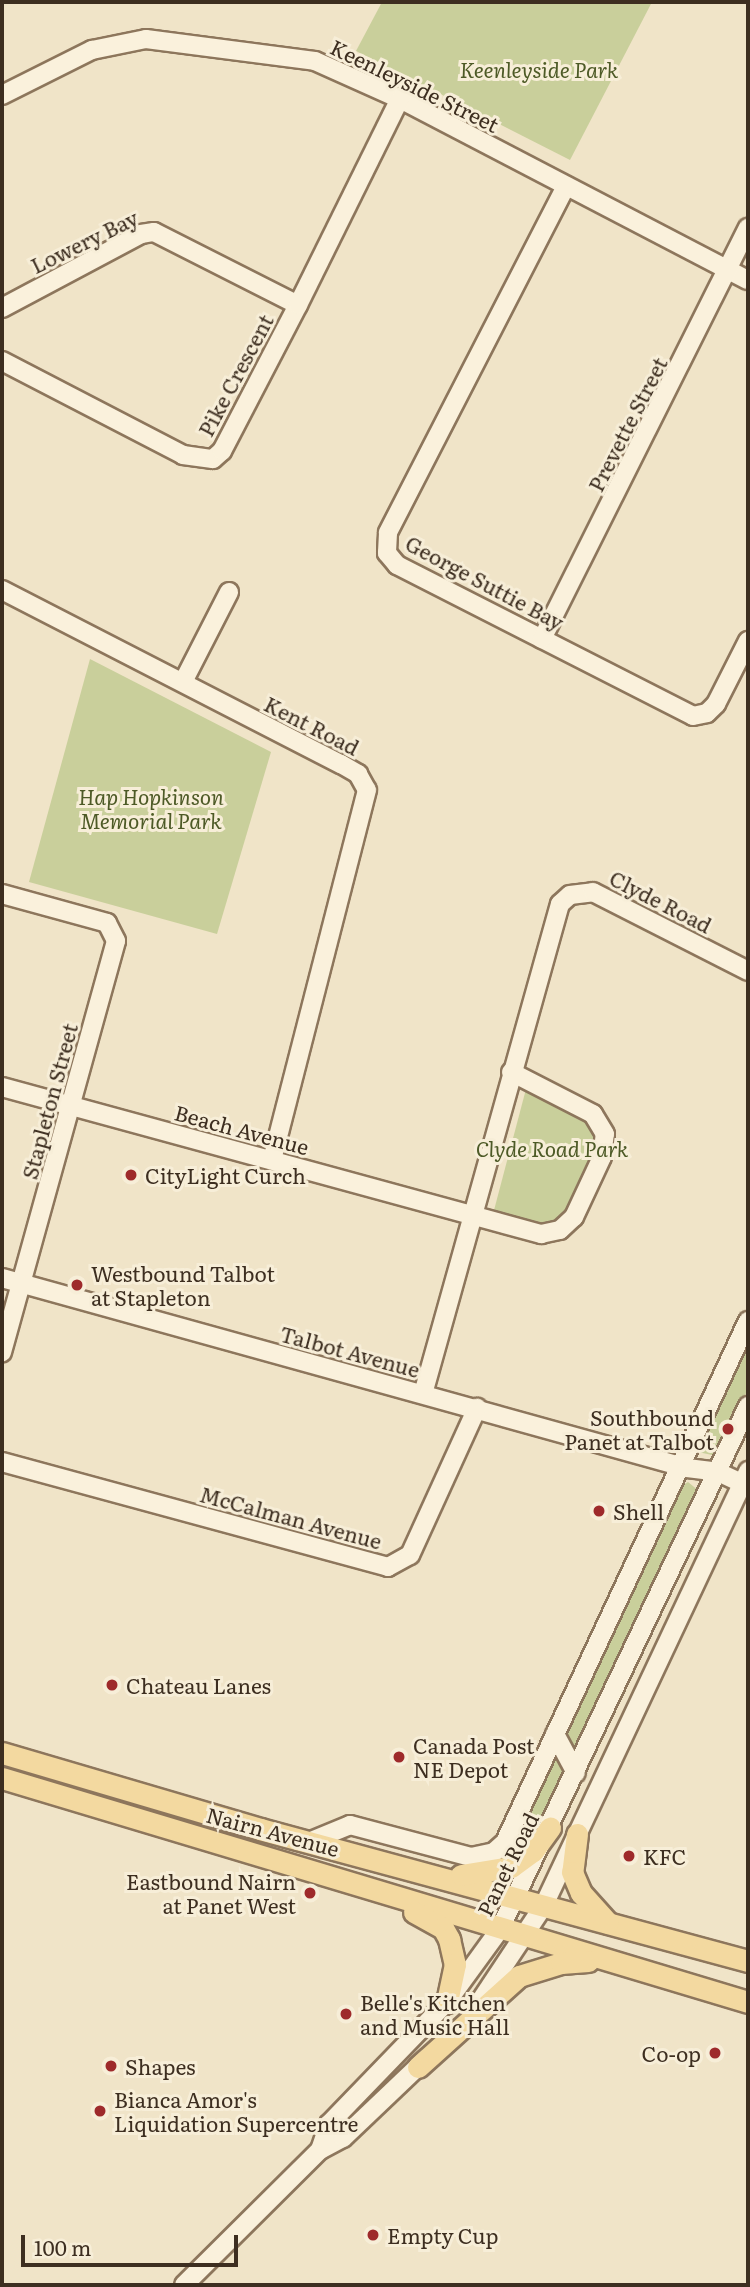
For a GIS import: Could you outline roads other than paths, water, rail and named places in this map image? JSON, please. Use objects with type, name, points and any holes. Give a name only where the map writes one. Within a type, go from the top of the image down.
[{"type":"main road","name":"Nairn Avenue","points":[[2,1753],[748,1961]]},
{"type":"main road","points":[[37,1788],[44,1765]]},
{"type":"main road","name":"Nairn Avenue","points":[[2,1778],[748,2002]]},
{"type":"main road","points":[[440,1876],[484,1874],[511,1867],[533,1851],[550,1828]]},
{"type":"main road","points":[[577,1834],[572,1871],[580,1893],[608,1923]]},
{"type":"main road","points":[[302,1867],[311,1841]]},
{"type":"main road","points":[[372,1888],[443,1928],[455,1964],[447,2002]]},
{"type":"main road","points":[[418,2067],[519,1976],[561,1963],[606,1961]]},
{"type":"street","name":"Keenleyside Street","points":[[2,96],[92,50],[146,39],[315,61],[400,99],[748,279]]},
{"type":"street","name":"Pike Crescent","points":[[2,360],[183,455],[213,459],[222,451],[298,305],[400,99]]},
{"type":"street","name":"George Suttie Bay","points":[[566,186],[386,540],[387,554],[397,565],[694,716],[716,704],[748,641]]},
{"type":"street","name":"Prevette Street","points":[[542,639],[748,229]]},
{"type":"street","name":"Lowery Bay","points":[[2,308],[141,234],[154,232],[298,305]]},
{"type":"street","name":"Kent Road","points":[[2,590],[341,764],[358,774],[367,790],[272,1160]]},
{"type":"street","points":[[183,682],[229,592]]},
{"type":"street","name":"Clyde Road","points":[[423,1394],[553,914],[570,895],[593,892],[748,971]]},
{"type":"street","name":"Stapleton Street","points":[[2,894],[107,923],[116,941],[2,1353]]},
{"type":"street","points":[[470,1215],[541,1234],[560,1230],[574,1217],[602,1157],[605,1134],[593,1114],[511,1072]]},
{"type":"street","name":"Beach Avenue","points":[[2,1087],[470,1215]]},
{"type":"street","name":"Talbot Avenue","points":[[2,1278],[477,1408],[683,1467],[714,1479],[742,1484]]},
{"type":"street","points":[[311,1841],[350,1825],[444,1850],[484,1857],[505,1842],[683,1467],[748,1321]]},
{"type":"street","name":"Panet Road","points":[[320,2150],[329,2123],[447,2002],[500,1929],[748,1406]]},
{"type":"street","name":"McCalman Avenue","points":[[2,1462],[388,1567],[410,1555],[477,1408]]},
{"type":"street","name":"Panet Road","points":[[184,2285],[320,2150],[343,2138],[378,2106],[487,1994],[527,1936],[544,1905],[742,1484]]},
{"type":"street","points":[[555,1734],[576,1773]]},
{"type":"street","points":[[440,1876],[444,1850]]},
{"type":"street","points":[[362,2089],[378,2106]]},
{"type":"place","name":"CityLight Curch","points":[[131,1175]]},
{"type":"place","name":"Westbound Talbot at Stapleton","points":[[77,1285]]},
{"type":"place","name":"Southbound Panet at Talbot","points":[[728,1429]]},
{"type":"place","name":"Shell","points":[[599,1511]]},
{"type":"place","name":"Chateau Lanes","points":[[112,1685]]},
{"type":"place","name":"Canada Post NE Depot","points":[[399,1757]]},
{"type":"place","name":"KFC","points":[[629,1856]]},
{"type":"place","name":"Eastbound Nairn at Panet West","points":[[310,1893]]},
{"type":"place","name":"Belle's Kitchen and Music Hall","points":[[346,2014]]},
{"type":"place","name":"Co-op","points":[[715,2053]]},
{"type":"place","name":"Shapes","points":[[111,2066]]},
{"type":"place","name":"Bianca Amor's Liquidation Supercentre","points":[[100,2111]]},
{"type":"place","name":"Empty Cup","points":[[373,2235]]},
{"type":"park label","name":"Keenleyside Park","points":[[539,69]]},
{"type":"park label","name":"Hap Hopkinson Memorial Park","points":[[151,808]]},
{"type":"park label","name":"Clyde Road Park","points":[[552,1148]]}]
